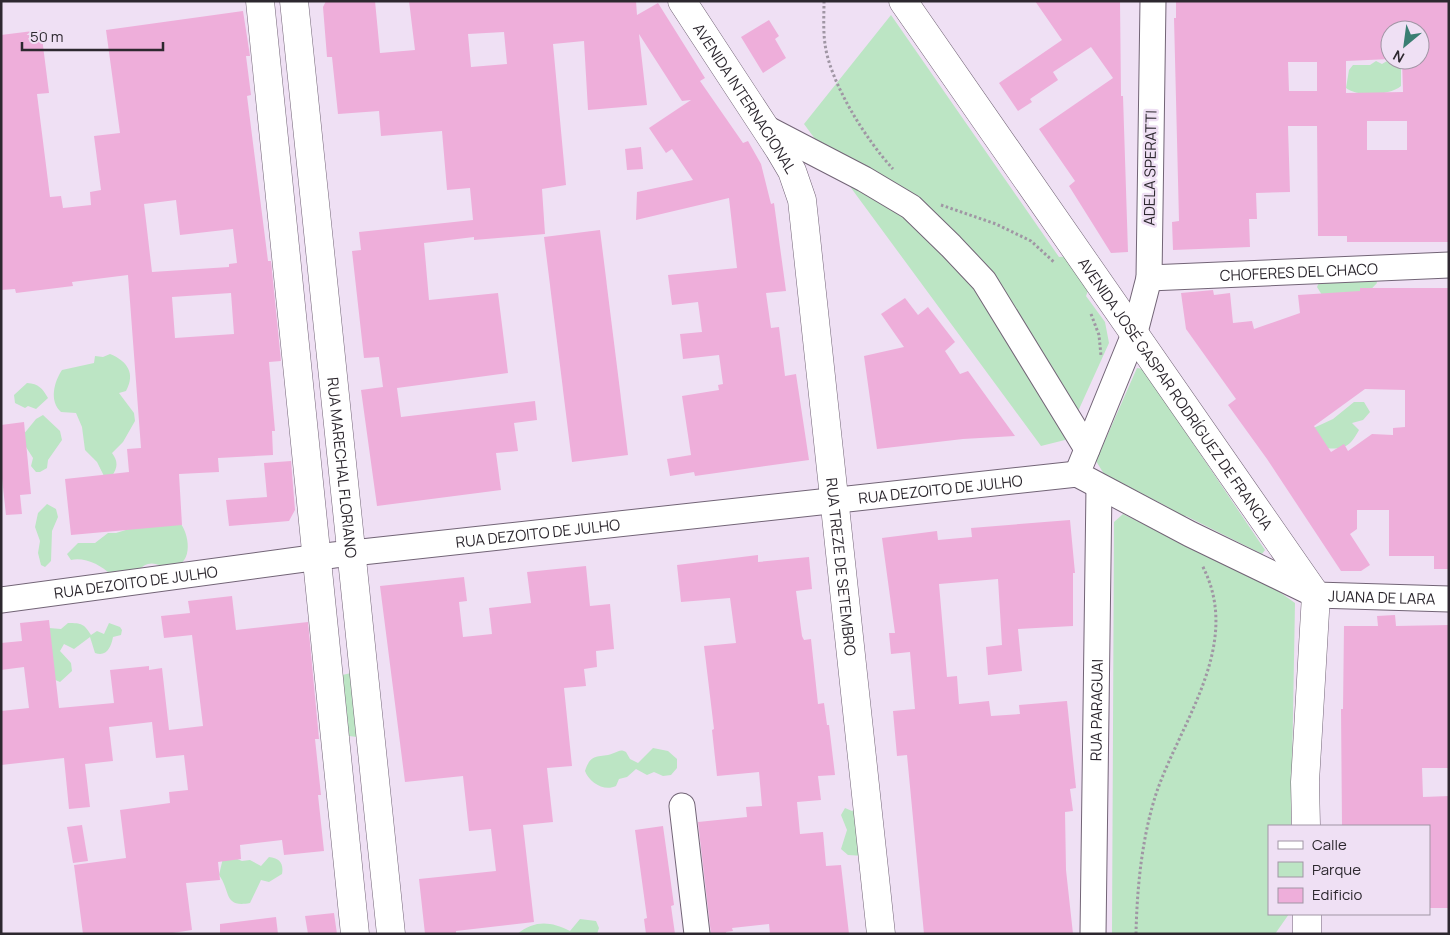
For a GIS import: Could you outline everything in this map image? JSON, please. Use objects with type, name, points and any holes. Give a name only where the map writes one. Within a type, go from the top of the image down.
[{"type":"main road","points":[[260,1],[356,934]]},
{"type":"main road","name":"RUA MARECHAL FLORIANO","points":[[294,1],[391,934]]},
{"type":"main road","name":"AVENIDA INTERNACIONAL","points":[[682,1],[766,128],[792,171],[802,200]]},
{"type":"main road","name":"AVENIDA JOSÉ GASPAR RODRÍGUEZ DE FRANCIA","points":[[902,1],[1135,332],[1316,595]]},
{"type":"main road","points":[[273,133],[308,130]]},
{"type":"main road","name":"RUA TREZE DE SETEMBRO","points":[[802,200],[881,934]]},
{"type":"main road","points":[[1306,825],[1305,782],[1316,595]]},
{"type":"main road","points":[[338,761],[373,757]]},
{"type":"main road","points":[[1307,915],[1307,934]]},
{"type":"street","name":"ADELA SPERATTI","points":[[1077,474],[1135,332],[1149,278],[1153,1]]},
{"type":"street","points":[[766,128],[864,179],[911,207],[951,246],[984,281],[1087,449]]},
{"type":"street","name":"CHOFERES DEL CHACO","points":[[1149,278],[1449,265]]},
{"type":"street","points":[[1077,474],[1099,487],[1316,595]]},
{"type":"street","name":"RUA DEZOITO DE JULHO","points":[[1,600],[316,557],[1077,474]]},
{"type":"street","name":"RUA PARAGUAI","points":[[1093,934],[1099,487]]},
{"type":"street","name":"JUANA DE LARA","points":[[1316,595],[1449,599]]},
{"type":"street","points":[[682,806],[697,934]]},
{"type":"green space","points":[[891,15],[1059,257],[1073,256],[1092,280],[1086,296],[1105,322],[1109,343],[1065,440],[1041,446],[804,124]]},
{"type":"green space","points":[[1376,61],[1380,63],[1380,70],[1401,70],[1401,86],[1389,92],[1374,94],[1358,93],[1346,88],[1349,70],[1353,65],[1370,65]]},
{"type":"green space","points":[[1375,275],[1377,283],[1358,303],[1322,295],[1317,287],[1320,280]]},
{"type":"green space","points":[[110,354],[121,360],[130,373],[129,385],[126,391],[119,393],[134,413],[135,421],[123,442],[112,453],[117,464],[114,473],[112,476],[104,476],[97,462],[85,450],[82,427],[76,413],[61,412],[57,408],[54,391],[62,370],[94,363],[95,356],[103,357]]},
{"type":"green space","points":[[1137,368],[1143,369],[1265,550],[1262,554],[1186,516],[1184,518],[1172,513],[1168,507],[1104,474],[1096,461]]},
{"type":"green space","points":[[27,383],[40,387],[48,398],[36,409],[28,406],[25,408],[15,403],[14,395]]},
{"type":"green space","points":[[1354,402],[1364,402],[1370,412],[1363,420],[1352,423],[1359,430],[1355,437],[1344,447],[1321,448],[1307,431],[1333,419]]},
{"type":"green space","points":[[43,415],[60,431],[62,440],[48,460],[47,468],[36,472],[31,466],[33,458],[26,447],[23,435],[36,419]]},
{"type":"green space","points":[[47,504],[56,509],[58,517],[52,531],[51,561],[45,567],[41,565],[38,553],[40,541],[35,527],[38,513]]},
{"type":"green space","points":[[1123,514],[1274,588],[1295,603],[1291,825],[1268,825],[1268,915],[1288,915],[1275,934],[1112,934],[1114,522]]},
{"type":"green space","points":[[181,524],[187,537],[188,545],[185,558],[181,564],[175,567],[151,564],[144,566],[133,576],[111,575],[92,563],[76,559],[71,560],[67,554],[78,543],[95,543],[108,533],[116,533],[139,526]]},
{"type":"green space","points":[[68,623],[82,625],[91,635],[97,631],[104,634],[109,623],[120,627],[122,630],[121,635],[113,637],[110,648],[103,654],[95,653],[90,637],[74,649],[64,644],[60,651],[71,663],[72,671],[60,682],[53,679],[49,628],[61,629]]},
{"type":"green space","points":[[351,673],[357,737],[349,736],[338,676]]},
{"type":"green space","points":[[653,748],[668,751],[677,759],[677,768],[671,775],[663,776],[654,772],[647,775],[636,769],[627,777],[619,779],[616,786],[607,788],[593,782],[585,771],[593,758],[622,751],[626,752],[630,759],[638,763]]},
{"type":"green space","points":[[845,808],[852,811],[855,809],[864,856],[848,855],[841,849],[847,830],[841,815]]},
{"type":"green space","points":[[230,856],[242,861],[250,860],[261,866],[269,857],[276,859],[281,864],[282,874],[269,882],[261,880],[250,903],[235,903],[231,901],[219,875],[223,858]]},
{"type":"green space","points":[[580,919],[596,921],[599,928],[597,934],[517,934],[536,924],[556,925],[570,931]]},
{"type":"building","points":[[326,1],[375,1],[380,53],[415,50],[409,1],[636,1],[637,15],[658,3],[705,78],[700,81],[743,143],[748,141],[761,164],[771,204],[774,203],[786,291],[766,293],[771,328],[779,327],[785,376],[796,374],[809,460],[695,476],[694,472],[670,476],[667,459],[691,455],[682,396],[719,390],[718,385],[723,384],[719,355],[683,359],[680,334],[702,332],[698,302],[672,305],[668,275],[737,268],[729,198],[636,220],[637,192],[693,180],[672,149],[666,153],[649,128],[691,100],[682,101],[639,34],[647,105],[588,110],[584,41],[553,44],[566,185],[542,189],[545,234],[474,240],[474,237],[424,243],[429,300],[498,293],[508,373],[397,388],[401,417],[535,401],[537,420],[514,423],[518,451],[496,453],[501,490],[377,506],[361,390],[383,387],[379,357],[364,358],[352,251],[361,250],[359,232],[473,220],[470,188],[447,190],[442,131],[381,136],[379,111],[338,114],[332,57],[327,57],[323,7]],"holes":[[[504,32],[507,64],[471,67],[468,34]]]},
{"type":"building","points":[[1035,1],[1120,1],[1121,96],[1123,96],[1128,252],[1111,253],[1069,186],[1075,181],[1039,129],[1113,78],[1091,47],[1053,72],[1058,80],[1030,99],[1032,102],[1018,111],[999,83],[1062,40]]},
{"type":"building","points":[[1176,1],[1449,1],[1449,242],[1347,242],[1347,236],[1318,236],[1317,126],[1288,126],[1290,192],[1256,193],[1257,219],[1249,219],[1250,247],[1173,250],[1172,222],[1179,221],[1174,18],[1176,18]],"holes":[[[1288,62],[1317,62],[1317,91],[1289,91]],[[1367,121],[1407,121],[1407,150],[1367,150]]]},
{"type":"building","points":[[243,11],[250,56],[246,56],[251,95],[247,96],[268,261],[271,261],[281,361],[269,362],[275,431],[272,431],[273,455],[218,458],[219,472],[179,474],[182,525],[71,535],[65,479],[129,472],[127,449],[141,448],[128,275],[72,282],[73,286],[16,293],[15,289],[1,290],[1,35],[41,30],[49,93],[37,94],[50,197],[61,196],[63,208],[91,205],[90,192],[101,190],[94,136],[120,133],[106,30]],"holes":[[[176,200],[180,235],[233,229],[237,263],[229,264],[229,267],[152,272],[144,204]],[[231,293],[234,334],[175,338],[172,297]]]},
{"type":"building","points":[[769,20],[779,36],[775,39],[786,58],[763,73],[741,37]]},
{"type":"building","points":[[641,147],[643,169],[627,170],[625,149]]},
{"type":"building","points":[[600,230],[628,455],[572,462],[544,237]]},
{"type":"building","points":[[1360,288],[1449,288],[1449,569],[1434,569],[1434,556],[1389,556],[1389,510],[1357,510],[1357,529],[1350,534],[1370,565],[1361,571],[1341,571],[1267,459],[1228,405],[1236,399],[1186,329],[1181,293],[1213,290],[1214,295],[1230,293],[1233,323],[1252,321],[1254,329],[1300,313],[1298,295],[1360,291]],"holes":[[[1365,389],[1405,390],[1405,427],[1393,428],[1393,435],[1372,434],[1348,451],[1344,444],[1331,452],[1314,426]]]},
{"type":"building","points":[[905,298],[918,315],[928,307],[955,342],[945,351],[960,374],[968,371],[1015,436],[963,439],[877,449],[864,356],[904,347],[881,314]]},
{"type":"building","points":[[24,422],[31,494],[20,495],[22,514],[6,515],[1,469],[1,425]]},
{"type":"building","points":[[291,461],[295,510],[289,521],[229,526],[226,500],[267,497],[264,463]]},
{"type":"building","points":[[1070,520],[1075,573],[1073,573],[1073,626],[1018,629],[1022,671],[988,675],[986,647],[1002,645],[998,579],[939,584],[947,677],[957,676],[959,704],[989,701],[991,716],[1020,714],[1019,705],[1067,701],[1076,788],[1070,789],[1073,811],[1065,812],[1066,870],[1073,934],[924,934],[907,755],[897,756],[893,711],[915,709],[910,652],[891,654],[889,633],[895,633],[882,538],[937,531],[938,540],[972,537],[971,528]]},
{"type":"building","points":[[758,555],[758,562],[809,557],[812,589],[796,591],[802,636],[804,640],[811,639],[818,704],[824,703],[827,725],[829,725],[835,775],[818,776],[821,800],[797,802],[800,834],[823,832],[826,866],[841,865],[849,934],[770,934],[769,924],[732,928],[733,931],[726,932],[726,934],[711,934],[698,822],[747,817],[746,807],[762,806],[759,772],[717,776],[712,730],[714,729],[704,646],[736,643],[730,598],[681,602],[677,565]]},
{"type":"building","points":[[586,566],[590,606],[610,604],[614,649],[596,651],[597,667],[584,669],[586,686],[564,688],[572,766],[547,768],[553,822],[523,825],[534,922],[456,931],[456,934],[425,934],[419,879],[496,871],[491,829],[469,831],[463,776],[405,782],[380,586],[464,577],[467,601],[459,602],[463,637],[492,634],[489,608],[531,603],[527,572]]},
{"type":"building","points":[[232,596],[236,630],[308,622],[319,739],[315,739],[324,851],[284,855],[282,840],[240,845],[241,859],[218,862],[220,880],[186,883],[192,930],[166,934],[83,934],[74,865],[126,858],[120,810],[170,803],[169,792],[188,790],[184,755],[156,758],[152,722],[109,727],[113,761],[85,764],[90,807],[69,809],[64,758],[1,765],[1,711],[29,708],[24,667],[1,670],[1,643],[22,641],[20,623],[49,620],[59,708],[114,703],[110,670],[149,666],[149,670],[162,668],[169,730],[203,726],[192,635],[164,638],[161,616],[190,613],[188,601]]},
{"type":"building","points":[[1395,615],[1396,626],[1449,625],[1449,768],[1422,768],[1423,797],[1449,796],[1449,908],[1430,908],[1430,825],[1342,825],[1341,709],[1343,709],[1344,626],[1378,626],[1377,616]]},
{"type":"building","points":[[82,825],[88,861],[73,863],[67,827]]},
{"type":"building","points":[[663,826],[674,905],[671,906],[675,934],[646,934],[644,919],[647,918],[635,830]]},
{"type":"building","points":[[334,913],[337,934],[308,934],[305,916]]},
{"type":"building","points":[[276,917],[278,934],[220,934],[220,924]]}]
